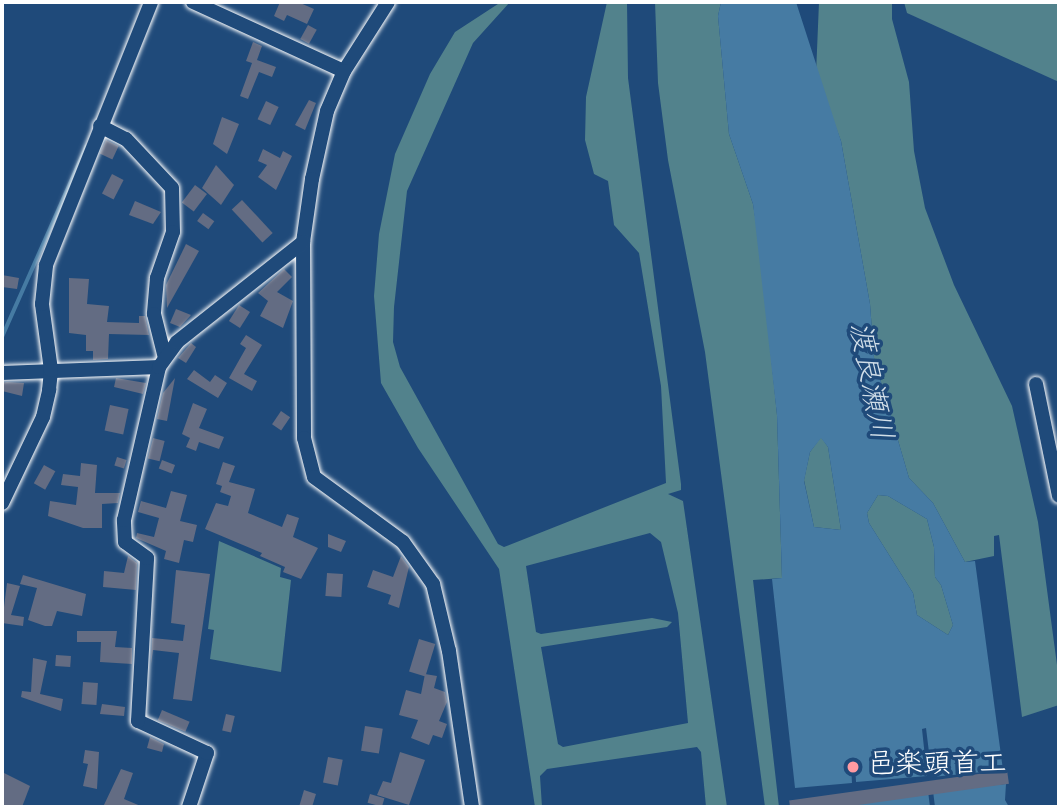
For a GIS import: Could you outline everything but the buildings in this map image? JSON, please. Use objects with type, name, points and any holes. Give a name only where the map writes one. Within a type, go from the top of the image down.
[{"type":"street","points":[[2,503],[43,416],[51,370],[42,304],[46,265],[151,2]]},
{"type":"street","points":[[193,2],[344,71]]},
{"type":"street","points":[[388,2],[344,71],[327,111],[303,242],[303,416],[309,467],[314,477],[403,542],[427,572],[449,651],[472,807]]},
{"type":"street","points":[[100,126],[126,139],[172,188],[173,232],[157,278],[154,314],[162,363],[124,535],[125,542],[147,558],[138,722],[207,753],[189,807]]},
{"type":"street","points":[[162,363],[177,342],[303,242]]},
{"type":"street","points":[[2,373],[162,363]]},
{"type":"street","points":[[1036,384],[1059,496]]},
{"type":"green space","points":[[501,2],[510,2],[473,43],[407,191],[394,307],[393,342],[400,367],[498,544],[504,547],[666,483],[661,386],[639,253],[614,225],[608,181],[594,174],[585,140],[586,97],[607,2],[627,2],[628,78],[681,484],[681,490],[668,494],[683,501],[727,807],[706,807],[701,752],[697,747],[547,769],[540,776],[542,807],[535,807],[499,569],[418,448],[381,383],[374,296],[379,234],[395,154],[430,74],[455,32]],"holes":[[[650,533],[661,542],[678,613],[688,723],[563,747],[558,744],[541,647],[667,627],[672,622],[652,618],[541,634],[536,632],[526,566]]]},
{"type":"green space","points":[[655,2],[721,2],[718,16],[729,134],[753,204],[760,248],[777,415],[782,578],[753,580],[779,807],[765,807],[705,352],[668,160],[658,83]]},
{"type":"green space","points":[[819,2],[892,2],[892,19],[909,82],[914,151],[925,208],[954,285],[1012,406],[1038,522],[1059,680],[1059,705],[1022,717],[999,535],[994,536],[994,556],[965,562],[933,503],[909,478],[874,358],[870,304],[841,141],[816,74]]},
{"type":"green space","points":[[904,2],[1059,2],[1059,82],[907,13]]},
{"type":"green space","points":[[821,437],[828,447],[841,530],[814,527],[804,480],[810,452]]},
{"type":"green space","points":[[878,495],[888,496],[927,519],[934,547],[935,577],[941,585],[953,625],[948,635],[917,615],[913,593],[869,523],[867,513]]},
{"type":"green space","points":[[219,541],[281,568],[280,577],[291,580],[281,672],[210,659],[214,630],[208,629]]},
{"type":"water","name":"渡良瀬川","points":[[721,2],[796,2],[841,141],[870,304],[874,358],[909,478],[933,503],[965,562],[975,561],[1003,770],[932,777],[926,728],[922,729],[927,776],[856,782],[855,765],[851,765],[852,783],[795,788],[772,579],[782,578],[777,415],[753,204],[729,134],[718,16]],"holes":[[[821,438],[828,447],[841,530],[814,527],[804,481],[810,452]],[[878,495],[888,496],[927,519],[934,547],[935,577],[941,585],[953,625],[948,635],[917,615],[913,593],[869,523],[867,513]]]},
{"type":"water","points":[[1006,784],[1005,800],[1009,807],[935,807],[933,791]]},
{"type":"water","points":[[928,791],[930,807],[795,807],[795,803]]},
{"type":"waterway","points":[[2,337],[86,147]]},
{"type":"place","name":"邑楽頭首工","points":[[853,767]]}]
